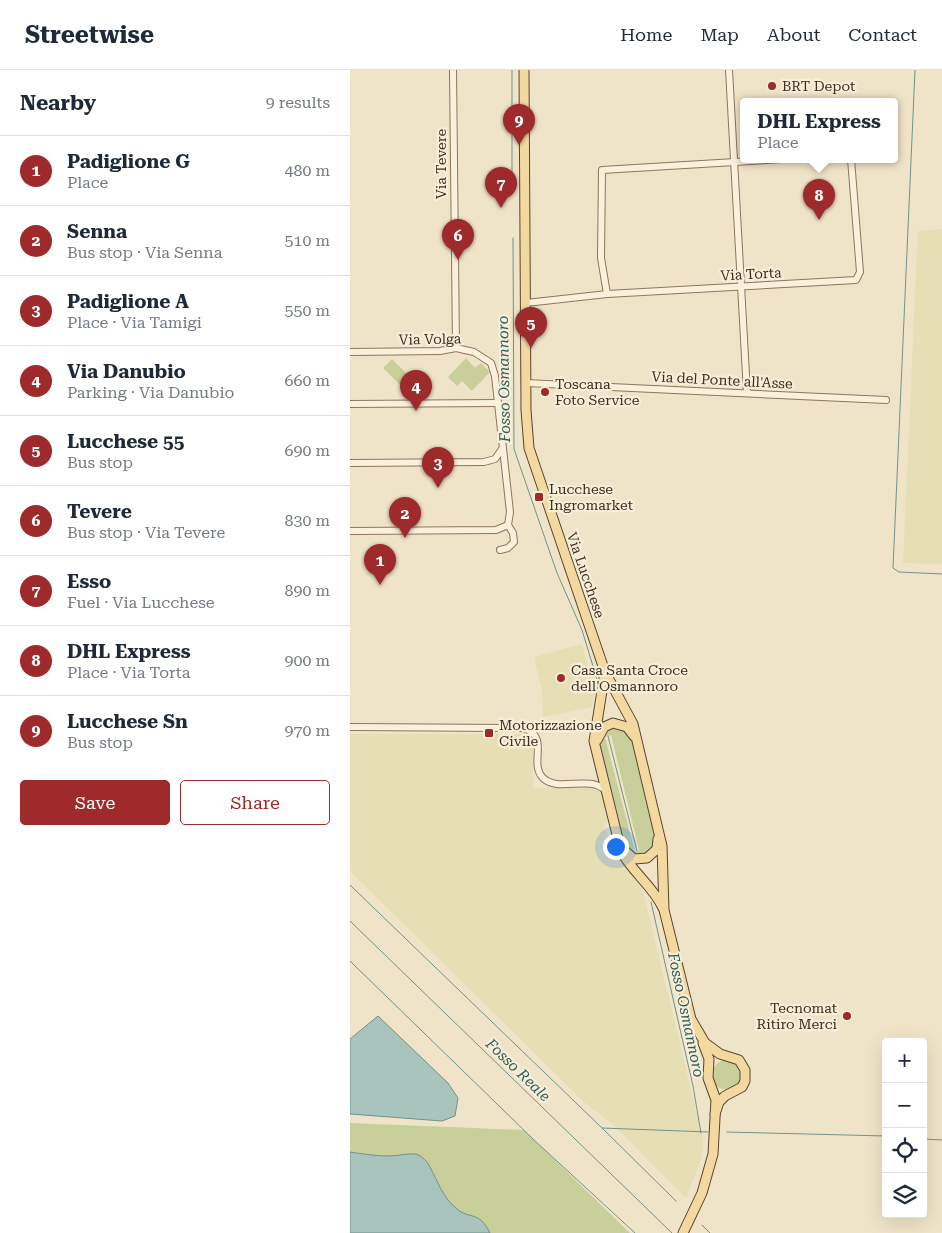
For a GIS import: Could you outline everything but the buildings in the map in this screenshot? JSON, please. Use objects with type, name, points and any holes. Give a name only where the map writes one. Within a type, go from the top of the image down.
[{"type":"main road","name":"Via Lucchese","points":[[524,70],[526,427],[531,457],[605,672],[633,724],[662,846],[664,910],[690,1014],[707,1052],[710,1068],[708,1078],[713,1087],[716,1100],[713,1154],[709,1172],[702,1193],[684,1230]]},
{"type":"main road","name":"Via Lucchese","points":[[605,672],[594,736],[621,851],[628,865],[656,896],[664,910]]},
{"type":"main road","points":[[596,748],[597,737],[600,732],[606,725],[616,722],[630,730],[638,748]]},
{"type":"main road","points":[[618,838],[628,855],[643,860],[650,857],[657,849],[658,831]]},
{"type":"main road","name":"Via Lucchese","points":[[701,1038],[709,1047],[739,1060],[746,1070],[742,1087],[728,1094],[719,1102],[715,1114]]},
{"type":"main road","points":[[710,1068],[715,1060],[728,1056]]},
{"type":"main road","points":[[713,1087],[720,1093],[728,1094]]},
{"type":"street","name":"Via Tevere","points":[[453,70],[456,348]]},
{"type":"street","points":[[729,70],[747,393]]},
{"type":"street","points":[[607,294],[601,258],[602,170],[740,162]]},
{"type":"street","name":"Via Torta","points":[[526,303],[607,294],[741,287],[858,278],[860,272],[851,163]]},
{"type":"street","name":"Via Volga","points":[[350,352],[440,351],[456,348],[474,352],[491,362],[495,376],[503,446],[510,518],[508,526],[513,533],[514,542],[508,548],[500,550]]},
{"type":"street","name":"Via del Ponte all'Asse","points":[[526,383],[886,400]]},
{"type":"street","points":[[350,404],[498,403]]},
{"type":"street","points":[[484,462],[498,457],[503,446]]},
{"type":"street","points":[[350,463],[484,462],[498,465],[506,476]]},
{"type":"street","points":[[350,531],[496,530],[508,526]]},
{"type":"street","points":[[350,727],[515,727],[529,730],[534,734],[537,743],[538,768],[543,778],[555,783],[589,783],[598,786],[607,793]]},
{"type":"street","points":[[589,783],[600,775],[600,763]]},
{"type":"shaded area","points":[[942,229],[942,564],[903,563],[918,231]]},
{"type":"shaded area","points":[[582,644],[595,690],[592,707],[543,717],[542,690],[534,657]]},
{"type":"shaded area","points":[[350,734],[522,734],[533,746],[533,788],[595,787],[602,791],[609,817],[604,826],[609,839],[617,847],[641,883],[703,1139],[701,1160],[686,1198],[616,1127],[585,1103],[350,871]]},
{"type":"green space","points":[[466,358],[475,368],[481,363],[490,372],[472,391],[462,381],[457,386],[448,377]]},
{"type":"green space","points":[[392,359],[410,377],[401,386],[383,368]]},
{"type":"green space","points":[[616,725],[631,736],[657,841],[654,850],[639,857],[627,851],[624,846],[599,744],[602,732]],"holes":[[[611,735],[639,850],[635,852],[605,737]]]},
{"type":"green space","points":[[727,1060],[733,1061],[741,1069],[741,1081],[733,1089],[727,1090],[721,1089],[713,1081],[712,1075],[713,1069],[721,1061]]},
{"type":"green space","points":[[350,1123],[524,1130],[630,1233],[350,1233]]},
{"type":"water","points":[[378,1016],[448,1083],[458,1098],[455,1116],[442,1121],[350,1114],[350,1039]]},
{"type":"water","points":[[350,1152],[384,1156],[416,1154],[420,1156],[428,1163],[441,1190],[452,1205],[466,1214],[478,1218],[490,1233],[350,1233]]},
{"type":"waterway","name":"Fosso Osmannoro","points":[[512,70],[512,177]]},
{"type":"waterway","points":[[915,70],[893,568],[899,572],[942,574]]},
{"type":"waterway","name":"Fosso Osmannoro","points":[[513,238],[514,449],[557,573],[582,630],[599,686]]},
{"type":"waterway","name":"Fosso Osmannoro","points":[[608,736],[637,851]]},
{"type":"waterway","points":[[350,885],[602,1128]]},
{"type":"waterway","name":"Fosso Osmannoro","points":[[651,902],[693,1086],[701,1133]]},
{"type":"waterway","name":"Fosso Reale","points":[[350,921],[672,1233]]},
{"type":"waterway","points":[[350,961],[533,1139],[635,1233]]},
{"type":"waterway","points":[[676,1201],[602,1128],[708,1132]]},
{"type":"waterway","points":[[727,1132],[882,1136]]},
{"type":"waterway","points":[[927,1139],[942,1140]]},
{"type":"waterway","points":[[702,1225],[710,1233]]},
{"type":"place","name":"BRT Depot","points":[[772,86]]},
{"type":"place","name":"Lucchese Sn","points":[[519,145]]},
{"type":"place","name":"Esso","points":[[501,208]]},
{"type":"place","name":"DHL Express","points":[[819,220]]},
{"type":"place","name":"Tevere","points":[[458,260]]},
{"type":"place","name":"Lucchese 55","points":[[531,348]]},
{"type":"place","name":"Toscana Foto Service","points":[[545,392]]},
{"type":"place","name":"Via Danubio","points":[[416,411]]},
{"type":"place","name":"Padiglione A","points":[[438,488]]},
{"type":"place","name":"Lucchese Ingromarket","points":[[539,497]]},
{"type":"place","name":"Senna","points":[[405,538]]},
{"type":"place","name":"Padiglione G","points":[[380,585]]},
{"type":"place","name":"Casa Santa Croce dell'Osmannoro","points":[[561,678]]},
{"type":"place","name":"Motorizzazione Civile","points":[[489,733]]},
{"type":"place","name":"Tecnomat Ritiro Merci","points":[[847,1016]]}]
